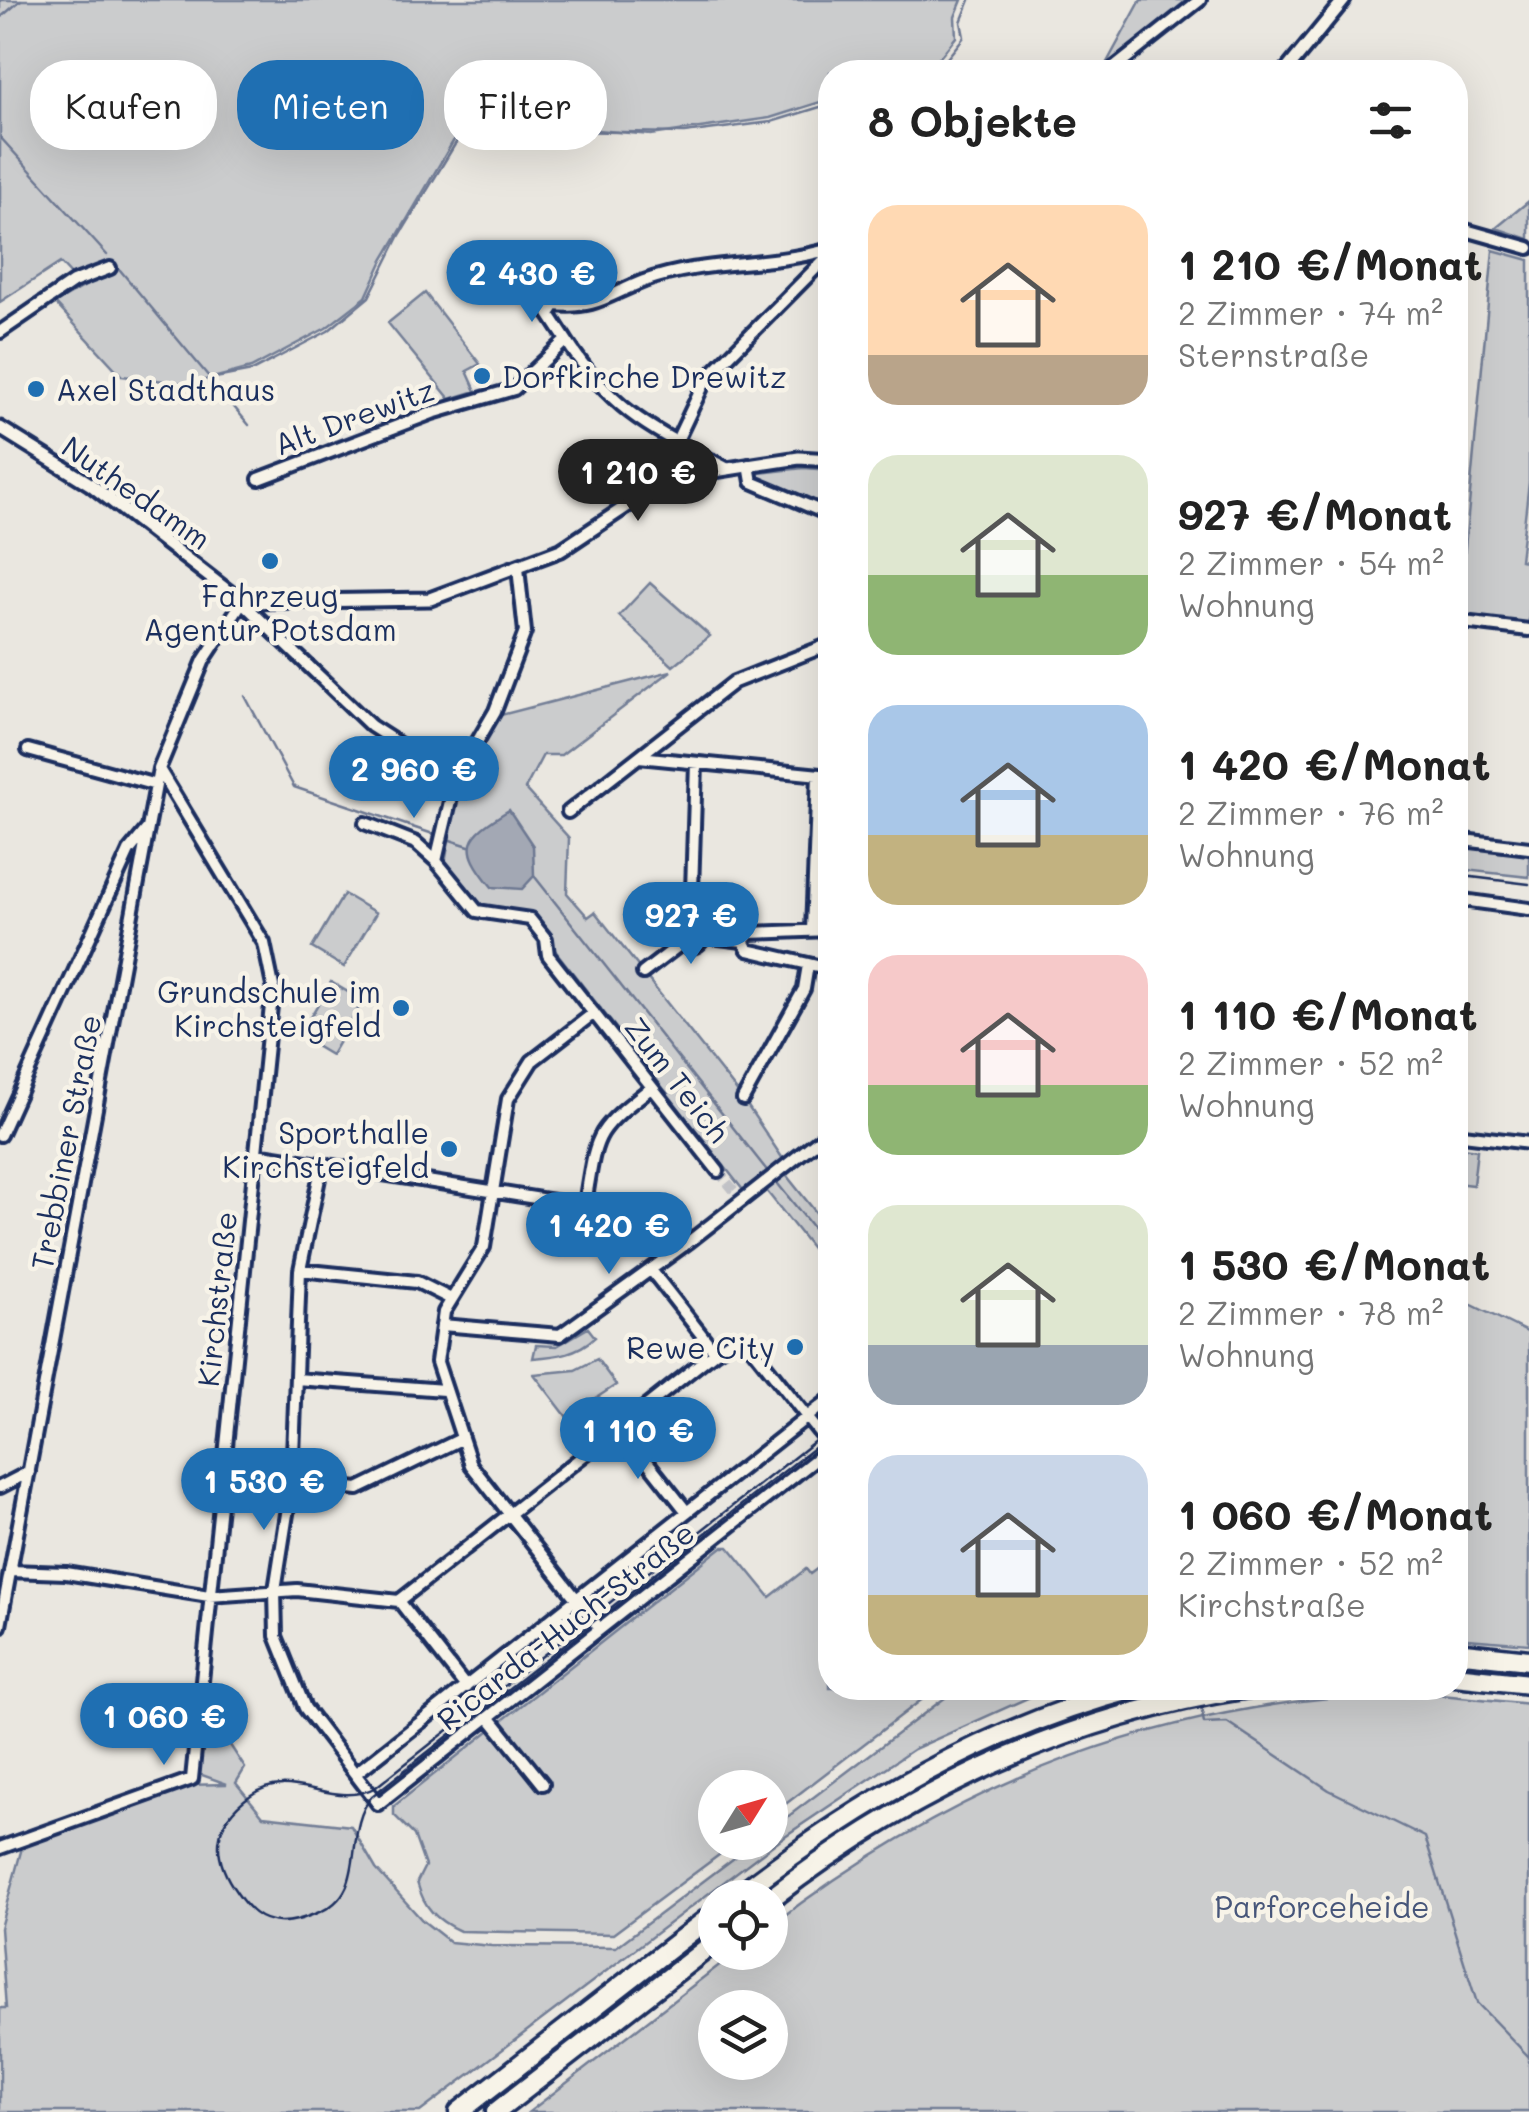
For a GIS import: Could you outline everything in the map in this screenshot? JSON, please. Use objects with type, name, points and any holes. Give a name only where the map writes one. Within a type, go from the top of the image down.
[{"type":"highway","points":[[1468,1653],[1529,1660]]},
{"type":"highway","points":[[1468,1677],[1529,1684]]},
{"type":"highway","points":[[760,1880],[862,1805],[933,1766],[1096,1700]]},
{"type":"highway","points":[[788,1887],[884,1818],[958,1778],[1094,1722],[1183,1700]]},
{"type":"highway","points":[[459,2112],[698,1926]]},
{"type":"highway","points":[[496,2112],[698,1955]]},
{"type":"street","points":[[1125,60],[1200,0]]},
{"type":"street","points":[[1294,60],[1344,0]]},
{"type":"street","points":[[1468,231],[1529,248]]},
{"type":"street","points":[[726,468],[678,443],[606,396],[549,314],[555,305],[591,306],[645,281],[698,266],[818,254]]},
{"type":"street","points":[[656,485],[678,443],[696,395],[718,362],[818,264]]},
{"type":"street","points":[[0,332],[73,282],[110,268]]},
{"type":"street","name":"Alt Drewitz","points":[[259,479],[432,413],[514,389],[566,340]]},
{"type":"street","name":"Nuthedamm","points":[[0,428],[90,484],[242,602]]},
{"type":"street","points":[[242,602],[430,599],[518,568],[582,538],[656,485],[686,473],[798,458],[818,459]]},
{"type":"street","points":[[749,465],[752,482],[818,511]]},
{"type":"street","points":[[438,856],[454,780],[495,711],[526,632],[518,568]]},
{"type":"street","points":[[242,602],[371,726],[454,780]]},
{"type":"street","name":"Trebbiner Straße","points":[[0,1626],[159,769],[204,660],[242,602]]},
{"type":"street","points":[[1468,623],[1529,630]]},
{"type":"street","points":[[568,812],[734,682],[818,649]]},
{"type":"street","points":[[28,750],[156,786]]},
{"type":"street","points":[[639,756],[818,775]]},
{"type":"street","points":[[691,923],[696,763]]},
{"type":"street","name":"Kirchstraße","points":[[0,1848],[192,1779],[269,1052],[272,967],[264,943],[236,893],[159,769]]},
{"type":"street","name":"Zum Teich","points":[[365,823],[438,856],[476,911],[530,920],[546,940],[548,955],[718,1171]]},
{"type":"street","points":[[0,1135],[129,851],[149,828]]},
{"type":"street","points":[[1468,840],[1529,848]]},
{"type":"street","points":[[812,930],[818,853]]},
{"type":"street","points":[[1468,901],[1529,909]]},
{"type":"street","points":[[691,923],[701,928],[703,936]]},
{"type":"street","points":[[682,943],[680,931],[691,923]]},
{"type":"street","points":[[743,941],[750,934],[818,930]]},
{"type":"street","points":[[703,936],[743,941]]},
{"type":"street","points":[[682,943],[694,947],[703,936]]},
{"type":"street","points":[[743,941],[748,950],[818,967]]},
{"type":"street","points":[[643,973],[682,943]]},
{"type":"street","points":[[743,1100],[804,989],[808,965]]},
{"type":"street","points":[[594,1014],[532,1061],[508,1099],[481,1256],[450,1299],[437,1362],[470,1466],[600,1629]]},
{"type":"street","points":[[585,1204],[595,1143],[604,1126],[652,1087]]},
{"type":"street","points":[[1468,1135],[1529,1142]]},
{"type":"street","points":[[442,1325],[560,1335],[818,1140]]},
{"type":"street","points":[[256,1154],[656,1217],[681,1247]]},
{"type":"street","points":[[322,1164],[300,1270],[292,1482],[275,1590],[276,1636],[304,1708],[355,1774],[818,1408]]},
{"type":"street","points":[[300,1270],[417,1282],[450,1299]]},
{"type":"street","points":[[651,1270],[715,1352]]},
{"type":"street","points":[[10,1572],[66,1573],[209,1596],[275,1590],[400,1601],[727,1342],[743,1340],[818,1431]]},
{"type":"street","points":[[296,1379],[444,1390]]},
{"type":"street","points":[[620,1426],[687,1512]]},
{"type":"street","points":[[292,1482],[358,1488],[461,1440]]},
{"type":"street","name":"Ricarda-Huch-Straße","points":[[355,1774],[378,1804],[818,1456]]},
{"type":"street","points":[[0,1487],[29,1472]]},
{"type":"street","points":[[400,1601],[466,1687]]},
{"type":"street","points":[[489,1717],[543,1784]]},
{"type":"green space","points":[[0,0],[962,0],[955,17],[956,37],[938,60],[818,60],[818,103],[770,118],[651,135],[607,131],[607,60],[444,60],[444,150],[448,150],[382,262],[366,297],[326,328],[251,368],[190,384],[122,376],[55,303],[107,274],[74,278],[60,263],[0,302]]},
{"type":"green space","points":[[1141,0],[1187,0],[1112,60],[1108,60]]},
{"type":"green space","points":[[1529,201],[1529,239],[1496,228]]},
{"type":"green space","points":[[1493,250],[1529,260],[1529,482],[1520,560],[1529,562],[1529,630],[1468,623],[1468,516]]},
{"type":"green space","points":[[425,293],[480,364],[467,371],[476,391],[450,399],[388,323]]},
{"type":"green space","points":[[818,469],[818,507],[755,480],[759,473]]},
{"type":"green space","points":[[650,583],[710,636],[673,666],[619,616]]},
{"type":"green space","points":[[671,671],[561,755],[543,755],[525,789],[569,838],[567,893],[588,917],[595,912],[743,1099],[787,1165],[787,1176],[818,1215],[818,1256],[757,1179],[743,1190],[554,949],[531,914],[478,905],[445,864],[458,783],[497,716]]},
{"type":"green space","points":[[1468,847],[1529,855],[1529,877],[1468,870]]},
{"type":"green space","points":[[344,894],[376,913],[344,967],[312,948]]},
{"type":"green space","points":[[331,982],[363,1001],[331,1055],[299,1036]]},
{"type":"green space","points":[[1468,1149],[1477,1150],[1473,1185],[1468,1184]]},
{"type":"green space","points":[[1468,1303],[1529,1333],[1529,1644],[1468,1639]]},
{"type":"green space","points":[[588,1328],[595,1337],[574,1351],[533,1358],[536,1345],[557,1346]]},
{"type":"green space","points":[[597,1359],[616,1385],[567,1417],[534,1374],[575,1370]]},
{"type":"green space","points":[[722,1547],[729,1547],[770,1597],[806,1569],[810,1574],[818,1568],[818,1700],[921,1700],[788,1802],[788,1770],[698,1770],[698,1860],[712,1860],[613,1934],[460,1931],[438,1918],[423,1899],[417,1882],[425,1866],[414,1835],[394,1815],[394,1806]]},
{"type":"green space","name":"Parforceheide","points":[[1468,1698],[1529,1704],[1529,2112],[529,2112],[713,1970],[788,1970],[788,1913],[919,1827],[994,1788],[1072,1756],[1152,1730],[1308,1700]]},
{"type":"green space","points":[[942,1700],[1023,1700],[914,1749],[788,1834],[788,1816]]},
{"type":"green space","points":[[203,1718],[213,1719],[245,1768],[236,1783],[263,1816],[351,1826],[376,1869],[422,1920],[450,1942],[616,1947],[698,1885],[698,1902],[420,2112],[0,2112],[0,2008],[6,2008],[0,1928],[23,1844],[185,1785],[227,1784],[199,1774]]},
{"type":"green space","points":[[731,1860],[753,1860],[727,1880],[705,1880]]},
{"type":"shaded area","points":[[509,810],[533,846],[534,876],[522,889],[492,887],[471,852],[475,835]]},
{"type":"waterway","points":[[0,18],[21,0]]},
{"type":"waterway","points":[[946,60],[964,37],[961,22],[970,0]]},
{"type":"waterway","points":[[210,379],[252,371],[328,331],[369,297],[400,235],[457,141],[471,127],[484,123],[558,131],[684,133],[771,122],[818,108]]},
{"type":"waterway","points":[[0,137],[107,255]]},
{"type":"waterway","points":[[120,270],[249,425]]},
{"type":"waterway","points":[[245,696],[294,787],[436,835]]},
{"type":"waterway","points":[[444,838],[469,846]]},
{"type":"waterway","points":[[535,877],[769,1173]]},
{"type":"waterway","points":[[774,1179],[818,1234]]},
{"type":"waterway","points":[[1201,1706],[1204,1723],[1227,1722],[1329,1790],[1425,1837],[1477,2003],[1529,2057]]},
{"type":"tunnel","points":[[718,1171],[737,1194]]},
{"type":"tram line","points":[[1468,877],[1529,884]]},
{"type":"tram line","points":[[818,1438],[376,1787],[344,1794],[282,1785],[266,1787],[251,1795],[228,1817],[219,1841],[228,1880],[241,1899],[260,1917],[279,1922],[303,1918],[334,1904],[350,1877],[358,1827],[372,1796],[818,1444]]},
{"type":"place","name":"Dorfkirche Drewitz","points":[[482,376]]},
{"type":"place","name":"Axel Stadthaus","points":[[36,389]]},
{"type":"place","name":"Fahrzeug Agentur Potsdam","points":[[270,561]]},
{"type":"place","name":"Grundschule im Kirchsteigfeld","points":[[401,1008]]},
{"type":"place","name":"Sporthalle Kirchsteigfeld","points":[[449,1149]]},
{"type":"place","name":"Rewe City","points":[[795,1347]]}]
